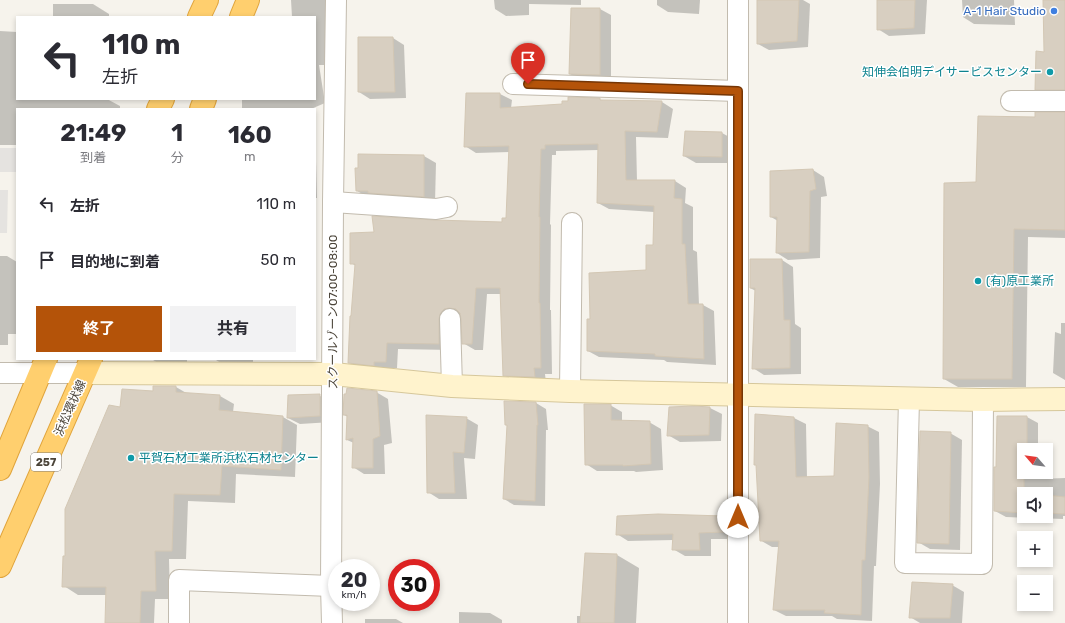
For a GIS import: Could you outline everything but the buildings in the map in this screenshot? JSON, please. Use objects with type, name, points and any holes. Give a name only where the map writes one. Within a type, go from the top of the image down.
[{"type":"highway","points":[[199,16],[207,0]]},
{"type":"highway","points":[[241,16],[248,0]]},
{"type":"highway","points":[[0,469],[43,366]]},
{"type":"highway","name":"浜松環状線","points":[[0,566],[88,366]]},
{"type":"street","name":"スクールゾーン07:00-08:00","points":[[331,559],[333,202],[336,0]]},
{"type":"street","points":[[738,0],[738,623]]},
{"type":"street","points":[[513,84],[738,91]]},
{"type":"street","points":[[1011,101],[1065,101]]},
{"type":"street","points":[[333,202],[436,208],[447,207]]},
{"type":"street","points":[[570,392],[572,223]]},
{"type":"street","points":[[450,319],[452,386]]},
{"type":"street","points":[[0,373],[43,366],[88,366],[333,374],[452,386],[570,392],[910,399],[1065,399]]},
{"type":"street","points":[[910,399],[905,564],[982,564],[984,400]]},
{"type":"street","points":[[179,623],[179,580],[328,586]]},
{"type":"street","name":"スクールゾーン07:00-08:00","points":[[332,611],[332,623]]},
{"type":"shaded area","points":[[0,148],[16,148],[16,172],[0,172]]},
{"type":"shaded area","points":[[0,190],[8,190],[7,233],[0,233]]},
{"type":"place","name":"A-1 Hair Studio","points":[[1054,11]]},
{"type":"place","name":"知伸会伯明デイサービスセンター","points":[[1050,72]]},
{"type":"place","name":"(有)原工業所","points":[[978,281]]},
{"type":"place","name":"平賀石材工業所浜松石材センター","points":[[131,458]]},
{"type":"route","points":[[528,84],[738,91],[738,517]]}]
